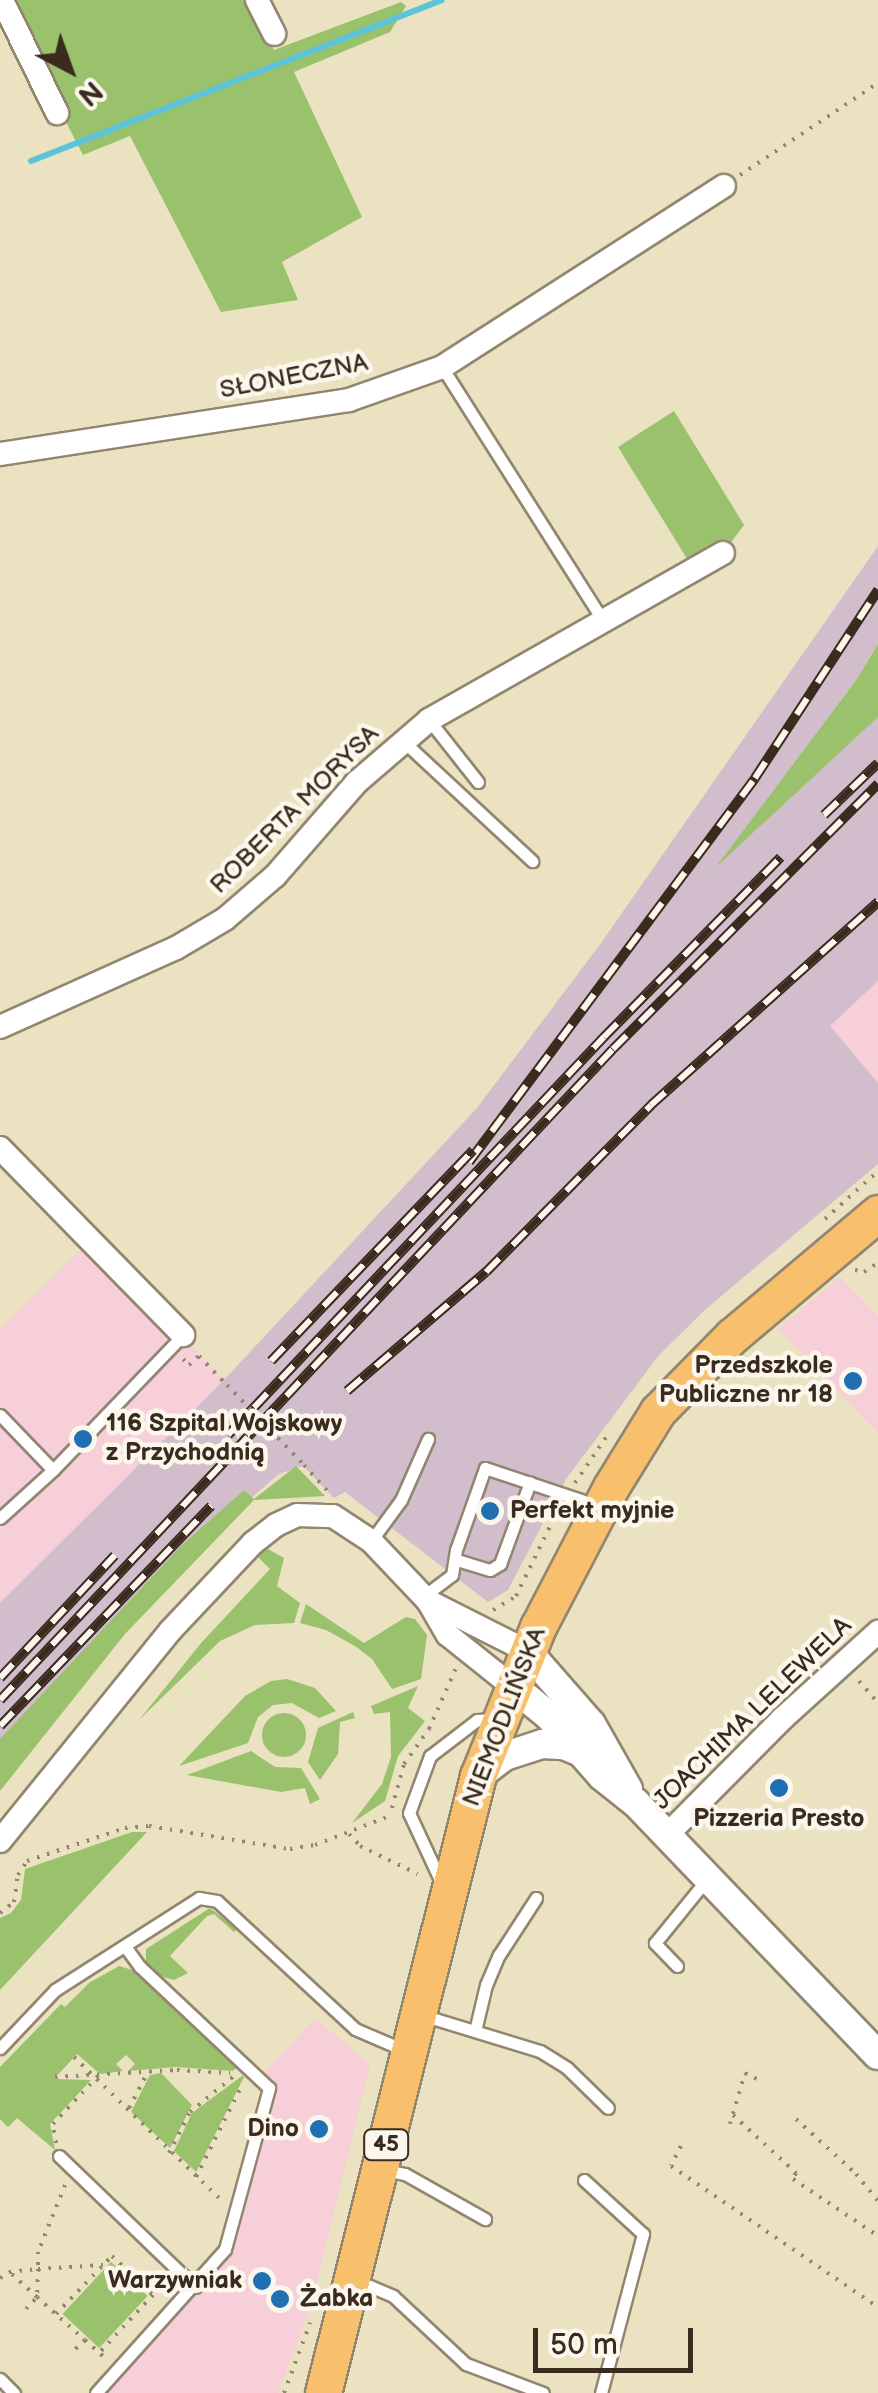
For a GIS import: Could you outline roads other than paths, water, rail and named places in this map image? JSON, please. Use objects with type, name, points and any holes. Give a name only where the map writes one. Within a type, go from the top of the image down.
[{"type":"main road","name":"NIEMODLIŃSKA","points":[[323,2393],[478,1776],[527,1651],[643,1430],[677,1389],[878,1213]]},
{"type":"street","points":[[2,0],[57,112]]},
{"type":"street","points":[[257,0],[274,34]]},
{"type":"street","name":"SŁONECZNA","points":[[0,454],[349,400],[442,367],[724,186]]},
{"type":"street","name":"ROBERTA MORYSA","points":[[0,1027],[176,948],[226,919],[276,876],[357,782],[429,720],[601,618],[723,553]]},
{"type":"street","points":[[0,1148],[181,1345]]},
{"type":"street","points":[[0,1841],[158,1644],[253,1543],[298,1515],[333,1516],[371,1540],[426,1598],[448,1636],[549,1716],[578,1752],[636,1803],[878,2055]]},
{"type":"street","points":[[426,1598],[527,1651],[590,1724],[636,1803]]},
{"type":"street","name":"JOACHIMA LELEWELA","points":[[666,1836],[842,1662],[878,1632]]},
{"type":"street","points":[[478,1776],[505,1756],[542,1744],[564,1744],[578,1752]]},
{"type":"lane","points":[[442,367],[601,618]]},
{"type":"lane","points":[[429,720],[478,782]]},
{"type":"lane","points":[[402,740],[532,861]]},
{"type":"lane","points":[[0,1518],[181,1345]]},
{"type":"lane","points":[[0,1415],[53,1470]]},
{"type":"lane","points":[[371,1540],[401,1500],[428,1439]]},
{"type":"lane","points":[[426,1598],[452,1575],[456,1550],[486,1468],[600,1506]]},
{"type":"lane","points":[[457,1560],[490,1570],[500,1564],[530,1482]]},
{"type":"lane","points":[[448,1898],[409,1814],[430,1756],[478,1720],[498,1718]]},
{"type":"lane","points":[[678,1966],[655,1942],[706,1879]]},
{"type":"lane","points":[[0,2048],[56,1990],[199,1898],[217,1901],[356,2028],[382,2044],[409,2051]]},
{"type":"lane","points":[[476,2031],[486,1985],[499,1955],[536,1898]]},
{"type":"lane","points":[[96,2393],[225,2249],[269,2088],[140,1967],[126,1946]]},
{"type":"lane","points":[[418,2014],[540,2051],[567,2068],[608,2108]]},
{"type":"lane","points":[[59,2156],[194,2287]]},
{"type":"lane","points":[[380,2169],[405,2174],[485,2219]]},
{"type":"lane","points":[[584,2180],[644,2234],[601,2393]]},
{"type":"lane","points":[[354,2280],[392,2296],[466,2364],[543,2393]]},
{"type":"lane","points":[[0,2379],[14,2393]]},
{"type":"waterway","points":[[31,161],[442,0]]},
{"type":"railway","points":[[469,1162],[755,778],[878,590]]},
{"type":"railway","points":[[824,815],[878,763]]},
{"type":"railway","points":[[0,1700],[613,1049],[878,784]]},
{"type":"railway","points":[[228,1435],[604,1037],[781,857]]},
{"type":"railway","points":[[347,1391],[486,1272],[651,1105],[878,902]]},
{"type":"railway","points":[[271,1361],[473,1150]]},
{"type":"railway","points":[[0,1726],[211,1506]]},
{"type":"railway","points":[[0,1678],[115,1555]]},
{"type":"place","name":"Przedszkole Publiczne nr 18","points":[[853,1381]]},
{"type":"place","name":"116 Szpital Wojskowy z Przychodnią","points":[[83,1439]]},
{"type":"place","name":"Perfekt myjnie","points":[[490,1511]]},
{"type":"place","name":"Pizzeria Presto","points":[[779,1788]]},
{"type":"place","name":"Dino","points":[[319,2129]]},
{"type":"place","name":"Warzywniak","points":[[262,2281]]},
{"type":"place","name":"Żabka","points":[[280,2299]]}]
